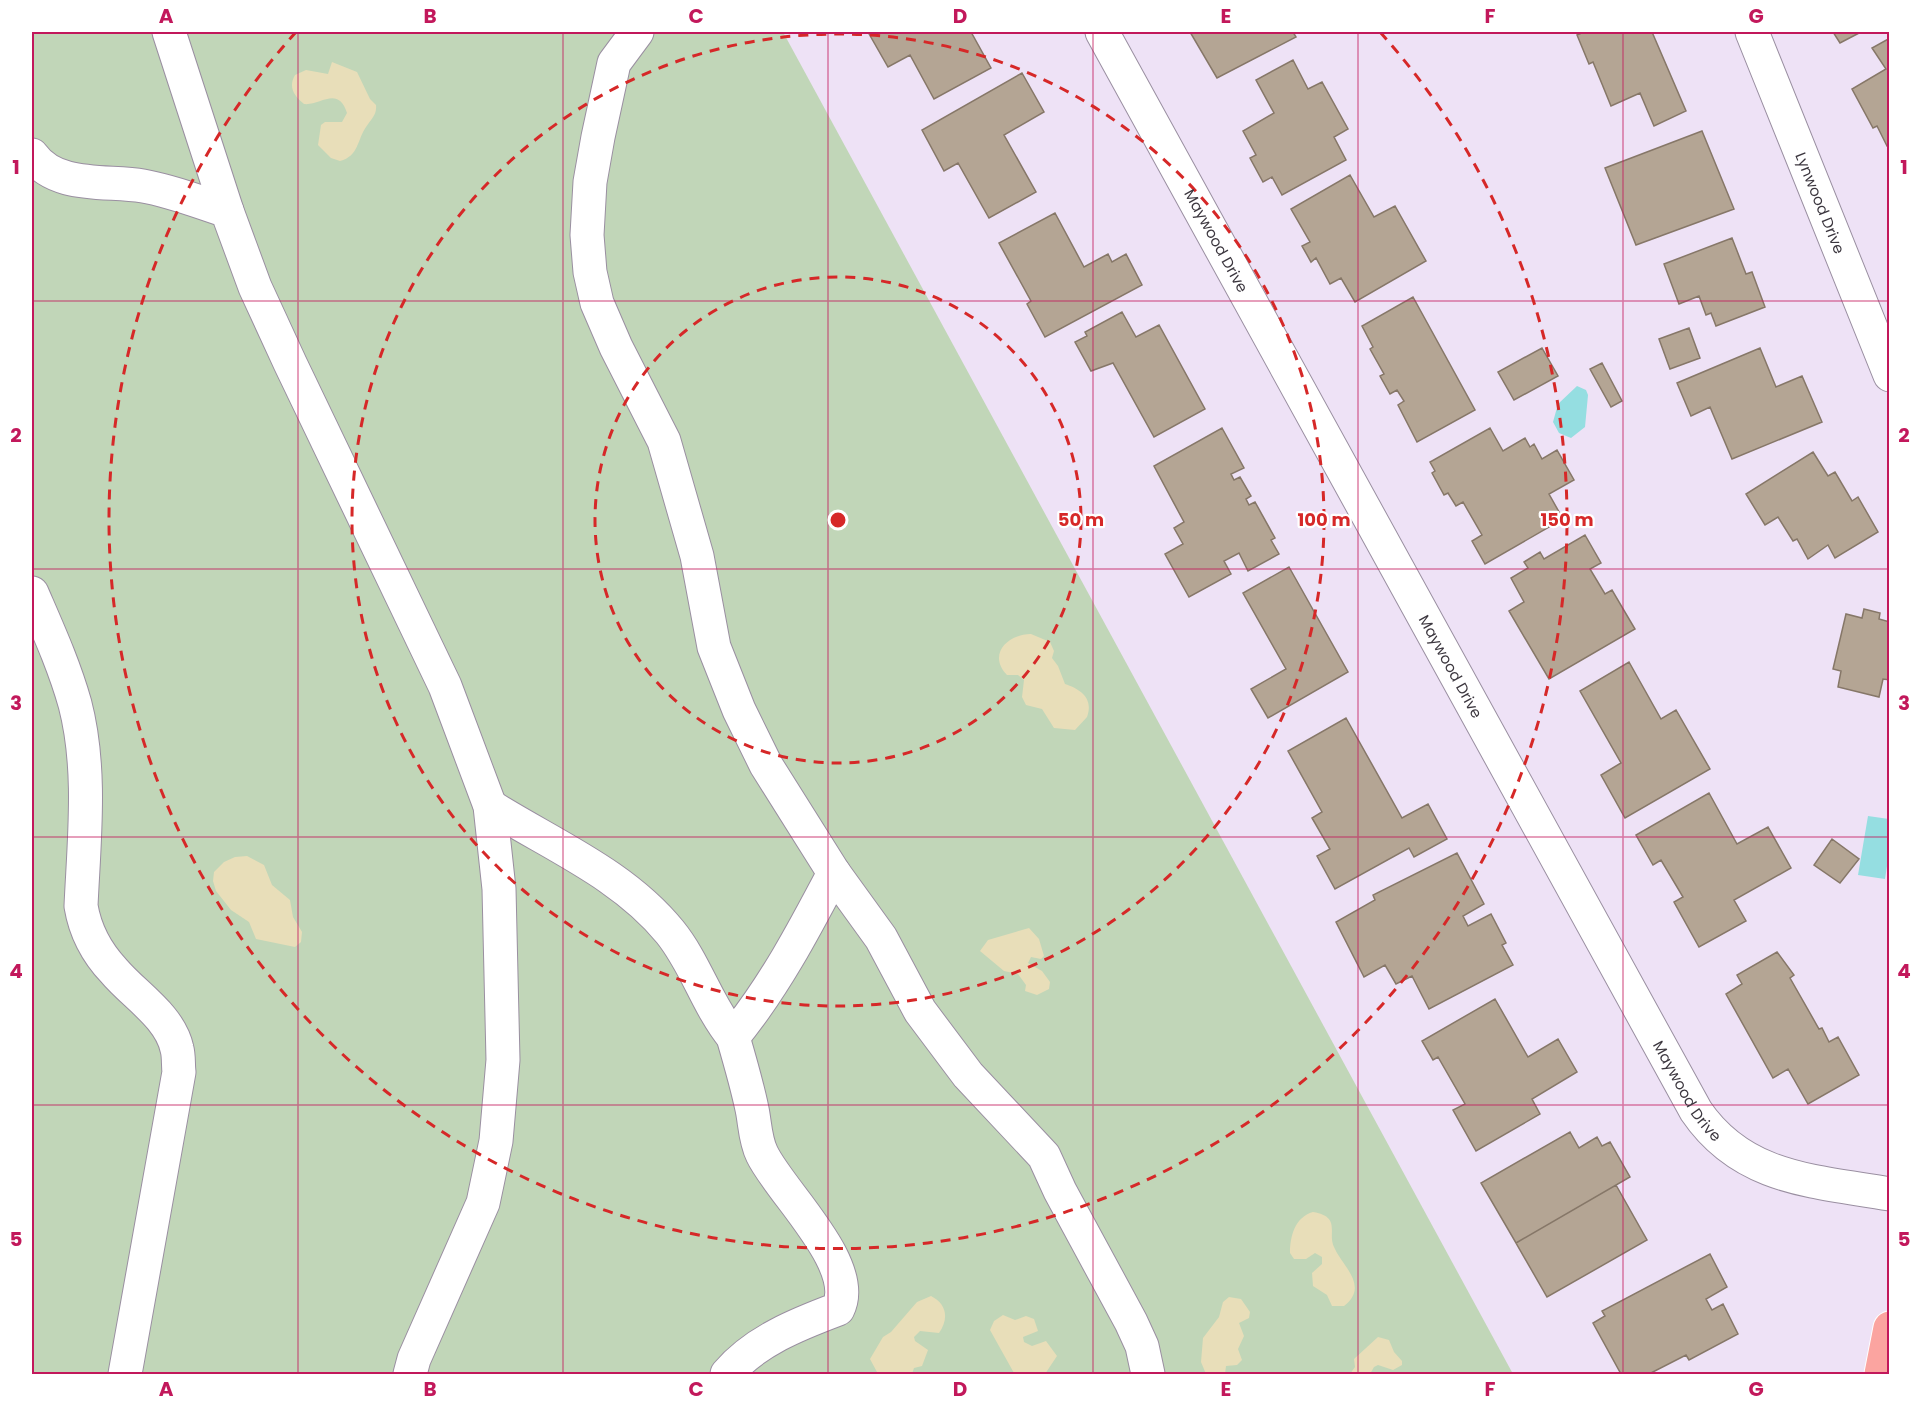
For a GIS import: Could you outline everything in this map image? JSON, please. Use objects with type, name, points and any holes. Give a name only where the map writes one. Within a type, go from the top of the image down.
[{"type":"main road","points":[[1881,1374],[1890,1328]]},
{"type":"street","points":[[169,32],[227,211],[255,286],[446,686],[490,806],[499,889],[503,1060],[496,1141],[483,1203],[414,1359],[410,1374]]},
{"type":"street","points":[[637,32],[614,63],[598,137],[590,182],[587,235],[590,272],[597,303],[616,348],[664,441],[697,556],[714,647],[739,710],[766,765],[834,873],[881,938],[920,1011],[968,1075],[1044,1156],[1060,1191],[1131,1322],[1142,1346],[1148,1374]]},
{"type":"street","name":"Maywood Drive","points":[[1102,32],[1701,1118],[1731,1150],[1768,1170],[1787,1176],[1890,1194]]},
{"type":"street","name":"Lynwood Drive","points":[[1752,32],[1890,375]]},
{"type":"street","points":[[32,155],[52,173],[71,179],[142,186],[227,211]]},
{"type":"street","points":[[32,593],[61,660],[78,718],[85,766],[81,906],[84,920],[89,934],[112,970],[163,1022],[177,1048],[179,1072],[125,1374]]},
{"type":"street","points":[[490,806],[587,863],[648,910],[687,954],[722,1023],[733,1037],[760,1150],[771,1172],[812,1222],[825,1245],[843,1289],[838,1309],[779,1333],[754,1350],[727,1374]]},
{"type":"street","points":[[733,1037],[758,1007],[804,930],[834,873]]},
{"type":"shaded area","points":[[32,32],[783,32],[1513,1374],[32,1374]]},
{"type":"shaded area","points":[[1577,386],[1586,390],[1588,395],[1585,427],[1571,438],[1559,433],[1553,422],[1558,404]]},
{"type":"shaded area","points":[[1868,816],[1889,819],[1889,853],[1885,879],[1858,875]]},
{"type":"sand","points":[[332,62],[357,72],[370,99],[376,105],[375,114],[363,132],[357,147],[351,155],[340,161],[331,158],[318,145],[321,125],[325,122],[342,122],[347,113],[343,105],[334,98],[304,104],[297,98],[292,87],[295,75],[306,70],[328,74]]},
{"type":"sand","points":[[1031,634],[1050,642],[1054,651],[1052,658],[1065,684],[1076,689],[1087,700],[1089,710],[1087,717],[1075,730],[1054,728],[1042,709],[1026,705],[1022,697],[1024,680],[1018,675],[1007,675],[1001,667],[1000,653],[1008,641]]},
{"type":"sand","points":[[247,856],[264,865],[272,885],[290,900],[293,917],[302,932],[301,942],[295,947],[256,939],[249,922],[231,910],[216,891],[213,881],[214,872],[224,862],[235,857]]},
{"type":"sand","points":[[1029,928],[1039,939],[1044,956],[1041,959],[1031,957],[1028,963],[1042,971],[1050,982],[1049,989],[1037,995],[1025,991],[1026,985],[1018,974],[1004,971],[980,951],[988,940]]},
{"type":"sand","points":[[1313,1212],[1322,1214],[1331,1222],[1332,1242],[1352,1276],[1355,1291],[1344,1306],[1332,1306],[1327,1295],[1313,1286],[1312,1273],[1322,1264],[1322,1257],[1315,1253],[1306,1259],[1294,1259],[1290,1253],[1295,1228],[1302,1218]]},
{"type":"sand","points":[[931,1296],[940,1303],[945,1317],[939,1333],[920,1331],[914,1337],[915,1341],[928,1350],[922,1366],[914,1368],[912,1374],[877,1372],[870,1359],[883,1337],[891,1332],[917,1302]]},
{"type":"sand","points":[[1229,1297],[1241,1299],[1250,1312],[1249,1318],[1239,1323],[1244,1336],[1238,1349],[1242,1360],[1237,1365],[1226,1366],[1225,1374],[1206,1374],[1201,1362],[1203,1338],[1219,1317],[1223,1302]]},
{"type":"sand","points":[[1003,1315],[1015,1320],[1026,1316],[1034,1319],[1038,1331],[1023,1337],[1024,1342],[1032,1346],[1046,1341],[1057,1356],[1045,1374],[1014,1373],[990,1330],[994,1321]]},
{"type":"sand","points":[[1378,1337],[1389,1340],[1394,1352],[1402,1361],[1402,1365],[1393,1370],[1378,1365],[1370,1374],[1350,1374],[1355,1367],[1354,1359]]},
{"type":"building","points":[[868,32],[971,32],[991,68],[934,99],[910,55],[888,67]]},
{"type":"building","points":[[1190,32],[1293,32],[1296,37],[1217,78]]},
{"type":"building","points":[[1584,32],[1652,32],[1686,111],[1654,126],[1640,93],[1611,106],[1593,62],[1589,64],[1577,35]]},
{"type":"building","points":[[1833,32],[1861,32],[1840,43]]},
{"type":"building","points":[[1890,38],[1890,144],[1887,146],[1877,126],[1873,128],[1852,89],[1886,69],[1872,48]]},
{"type":"building","points":[[1293,60],[1308,89],[1322,82],[1348,129],[1334,137],[1346,160],[1282,195],[1272,177],[1263,182],[1250,158],[1256,155],[1243,131],[1274,113],[1256,80]]},
{"type":"building","points":[[1022,73],[1044,112],[1004,135],[1036,192],[989,218],[958,163],[944,171],[922,130]]},
{"type":"building","points":[[1702,131],[1734,209],[1636,245],[1605,168]]},
{"type":"building","points":[[1350,175],[1374,217],[1395,206],[1426,261],[1355,302],[1341,278],[1330,284],[1316,258],[1311,262],[1302,246],[1310,242],[1291,209]]},
{"type":"building","points":[[1055,213],[1084,267],[1108,254],[1112,262],[1126,254],[1142,285],[1045,337],[1027,304],[1031,301],[999,243]]},
{"type":"building","points":[[1732,238],[1746,274],[1752,272],[1765,307],[1716,326],[1711,313],[1706,315],[1699,296],[1679,304],[1664,264]]},
{"type":"building","points":[[1413,297],[1475,410],[1417,442],[1398,405],[1404,401],[1397,390],[1390,394],[1380,376],[1384,374],[1370,349],[1373,347],[1362,326]]},
{"type":"building","points":[[1122,312],[1136,337],[1159,325],[1205,409],[1154,437],[1113,363],[1091,371],[1075,342],[1087,336],[1085,332]]},
{"type":"building","points":[[1689,328],[1700,358],[1670,369],[1659,339]]},
{"type":"building","points":[[1542,348],[1558,376],[1514,400],[1498,372]]},
{"type":"building","points":[[1760,348],[1776,387],[1802,376],[1822,422],[1732,459],[1710,407],[1691,416],[1677,383]]},
{"type":"building","points":[[1602,363],[1622,401],[1611,407],[1590,369]]},
{"type":"building","points":[[1222,428],[1244,468],[1231,474],[1234,480],[1240,477],[1251,496],[1246,499],[1249,505],[1255,502],[1275,538],[1271,540],[1279,554],[1248,571],[1239,553],[1224,561],[1231,574],[1189,597],[1165,554],[1183,544],[1174,528],[1184,522],[1154,466]]},
{"type":"building","points":[[1490,428],[1503,451],[1525,438],[1530,447],[1534,444],[1542,459],[1557,450],[1574,480],[1549,494],[1563,519],[1485,564],[1472,541],[1482,535],[1463,502],[1456,506],[1448,493],[1444,495],[1432,473],[1435,471],[1430,462]]},
{"type":"building","points":[[1813,452],[1828,476],[1835,472],[1852,501],[1858,497],[1878,532],[1835,558],[1828,545],[1808,559],[1797,539],[1793,541],[1778,517],[1765,525],[1746,494]]},
{"type":"building","points":[[1585,535],[1601,563],[1590,569],[1605,594],[1612,590],[1635,629],[1549,679],[1509,611],[1524,602],[1511,578],[1528,568],[1524,562],[1540,552],[1544,559]]},
{"type":"building","points":[[1289,567],[1348,672],[1268,718],[1251,689],[1286,669],[1243,593]]},
{"type":"building","points":[[1864,609],[1880,613],[1879,619],[1890,622],[1890,680],[1883,679],[1879,697],[1838,687],[1841,671],[1833,669],[1846,614],[1862,618]]},
{"type":"building","points":[[1629,662],[1661,719],[1676,710],[1710,769],[1625,818],[1601,775],[1621,763],[1580,691]]},
{"type":"building","points":[[1346,718],[1402,818],[1428,804],[1447,839],[1414,857],[1409,848],[1335,889],[1317,856],[1330,849],[1312,818],[1322,812],[1288,751]]},
{"type":"building","points":[[1709,793],[1737,844],[1768,827],[1791,868],[1734,900],[1746,921],[1699,947],[1674,902],[1683,897],[1661,860],[1653,865],[1636,835]]},
{"type":"building","points":[[1832,839],[1859,859],[1840,883],[1814,865]]},
{"type":"building","points":[[1457,853],[1484,904],[1463,916],[1468,926],[1491,914],[1506,943],[1502,945],[1513,965],[1429,1009],[1412,976],[1396,984],[1385,965],[1364,977],[1336,922],[1375,900],[1373,895]]},
{"type":"building","points":[[1777,952],[1794,975],[1790,978],[1819,1029],[1822,1028],[1829,1042],[1838,1037],[1859,1075],[1808,1104],[1788,1069],[1773,1078],[1726,994],[1742,984],[1737,975]]},
{"type":"building","points":[[1495,999],[1528,1057],[1558,1039],[1577,1072],[1532,1099],[1540,1114],[1476,1151],[1453,1110],[1465,1104],[1438,1057],[1433,1060],[1422,1041]]},
{"type":"building","points":[[1570,1132],[1579,1148],[1597,1137],[1602,1146],[1610,1142],[1630,1177],[1516,1243],[1481,1183]]},
{"type":"building","points":[[1616,1185],[1647,1240],[1547,1297],[1516,1243]]},
{"type":"building","points":[[1710,1254],[1727,1287],[1706,1299],[1712,1310],[1723,1304],[1738,1334],[1689,1360],[1686,1355],[1649,1374],[1621,1374],[1593,1323],[1605,1316],[1602,1311]]}]
